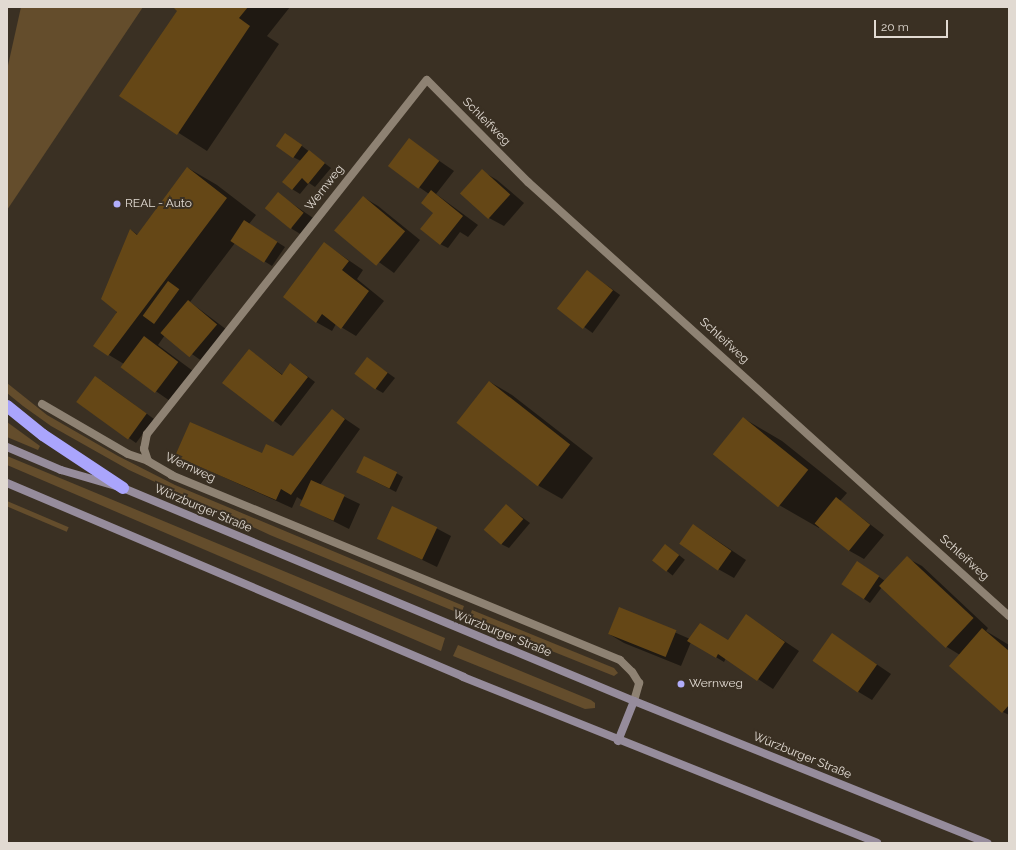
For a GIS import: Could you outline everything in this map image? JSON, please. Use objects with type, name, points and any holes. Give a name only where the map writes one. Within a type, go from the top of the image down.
[{"type":"highway","points":[[7,406],[43,434],[123,488]]},
{"type":"main road","name":"Würzburger Straße","points":[[7,447],[61,470],[123,488],[634,701],[988,843]]},
{"type":"main road","points":[[7,483],[143,540],[286,604],[618,741],[877,843]]},
{"type":"main road","points":[[618,741],[634,701]]},
{"type":"street","name":"Wernweg","points":[[427,80],[147,434],[144,449],[148,460],[172,475],[620,660],[632,672],[639,683],[634,701]]},
{"type":"street","name":"Schleifweg","points":[[427,80],[528,182],[1009,616]]},
{"type":"street","points":[[42,404],[128,454],[148,460]]},
{"type":"shaded area","points":[[21,7],[143,7],[7,210],[7,70]]},
{"type":"shaded area","points":[[7,383],[47,415],[118,456],[175,485],[464,606],[461,614],[270,535],[129,470],[51,426],[7,393]]},
{"type":"shaded area","points":[[7,422],[40,446],[38,450],[7,437]]},
{"type":"shaded area","points":[[7,456],[445,638],[441,651],[7,465]]},
{"type":"shaded area","points":[[7,501],[69,527],[67,532],[7,506]]},
{"type":"shaded area","points":[[472,610],[614,668],[618,673],[614,676],[469,618]]},
{"type":"shaded area","points":[[458,645],[591,700],[595,703],[595,708],[585,709],[453,656]]},
{"type":"building","points":[[173,7],[248,7],[239,18],[250,26],[177,135],[119,96],[177,11]]},
{"type":"building","points":[[285,133],[302,145],[293,158],[276,146]]},
{"type":"building","points":[[409,138],[439,161],[418,189],[388,166]]},
{"type":"building","points":[[309,150],[325,163],[308,184],[302,178],[292,190],[282,182]]},
{"type":"building","points":[[187,167],[227,198],[108,356],[93,346],[117,312],[101,299],[130,229],[137,235]]},
{"type":"building","points":[[482,169],[510,194],[488,219],[460,194]]},
{"type":"building","points":[[431,190],[463,216],[440,245],[420,229],[433,213],[421,203]]},
{"type":"building","points":[[278,192],[304,213],[290,229],[265,208]]},
{"type":"building","points":[[363,196],[405,231],[376,266],[334,230]]},
{"type":"building","points":[[244,220],[278,242],[264,263],[230,241]]},
{"type":"building","points":[[324,242],[349,261],[342,270],[369,291],[341,329],[322,314],[316,323],[283,297]]},
{"type":"building","points":[[587,270],[613,290],[583,329],[557,309]]},
{"type":"building","points":[[168,281],[179,289],[154,324],[143,316]]},
{"type":"building","points":[[188,300],[217,324],[189,357],[160,333]]},
{"type":"building","points":[[144,336],[178,362],[155,393],[121,367]]},
{"type":"building","points":[[249,349],[282,375],[290,363],[308,377],[273,422],[222,383]]},
{"type":"building","points":[[367,357],[388,373],[375,389],[354,374]]},
{"type":"building","points":[[95,376],[147,414],[128,440],[76,402]]},
{"type":"building","points":[[489,381],[570,444],[538,486],[456,423]]},
{"type":"building","points":[[332,409],[345,419],[291,495],[281,489],[276,500],[175,456],[190,422],[262,453],[266,444],[293,456]]},
{"type":"building","points":[[743,417],[808,470],[778,507],[713,454]]},
{"type":"building","points":[[364,456],[397,472],[389,488],[356,472]]},
{"type":"building","points":[[311,480],[345,495],[333,521],[300,506]]},
{"type":"building","points":[[836,497],[870,525],[849,551],[815,523]]},
{"type":"building","points":[[506,504],[523,519],[501,545],[484,530]]},
{"type":"building","points":[[392,506],[437,527],[422,560],[377,539]]},
{"type":"building","points":[[693,524],[732,551],[718,571],[679,544]]},
{"type":"building","points":[[665,544],[679,555],[666,572],[652,561]]},
{"type":"building","points":[[907,556],[974,618],[946,648],[879,586]]},
{"type":"building","points":[[857,561],[879,576],[864,599],[841,584]]},
{"type":"building","points":[[619,607],[676,630],[666,657],[608,634]]},
{"type":"building","points":[[746,614],[785,642],[757,681],[718,654],[716,658],[687,641],[700,623],[728,640]]},
{"type":"building","points":[[982,628],[1009,651],[1009,705],[1002,713],[949,666]]},
{"type":"building","points":[[832,633],[877,665],[858,692],[812,661]]},
{"type":"place","name":"REAL - Auto","points":[[117,204]]},
{"type":"place","name":"Wernweg","points":[[681,684]]}]
